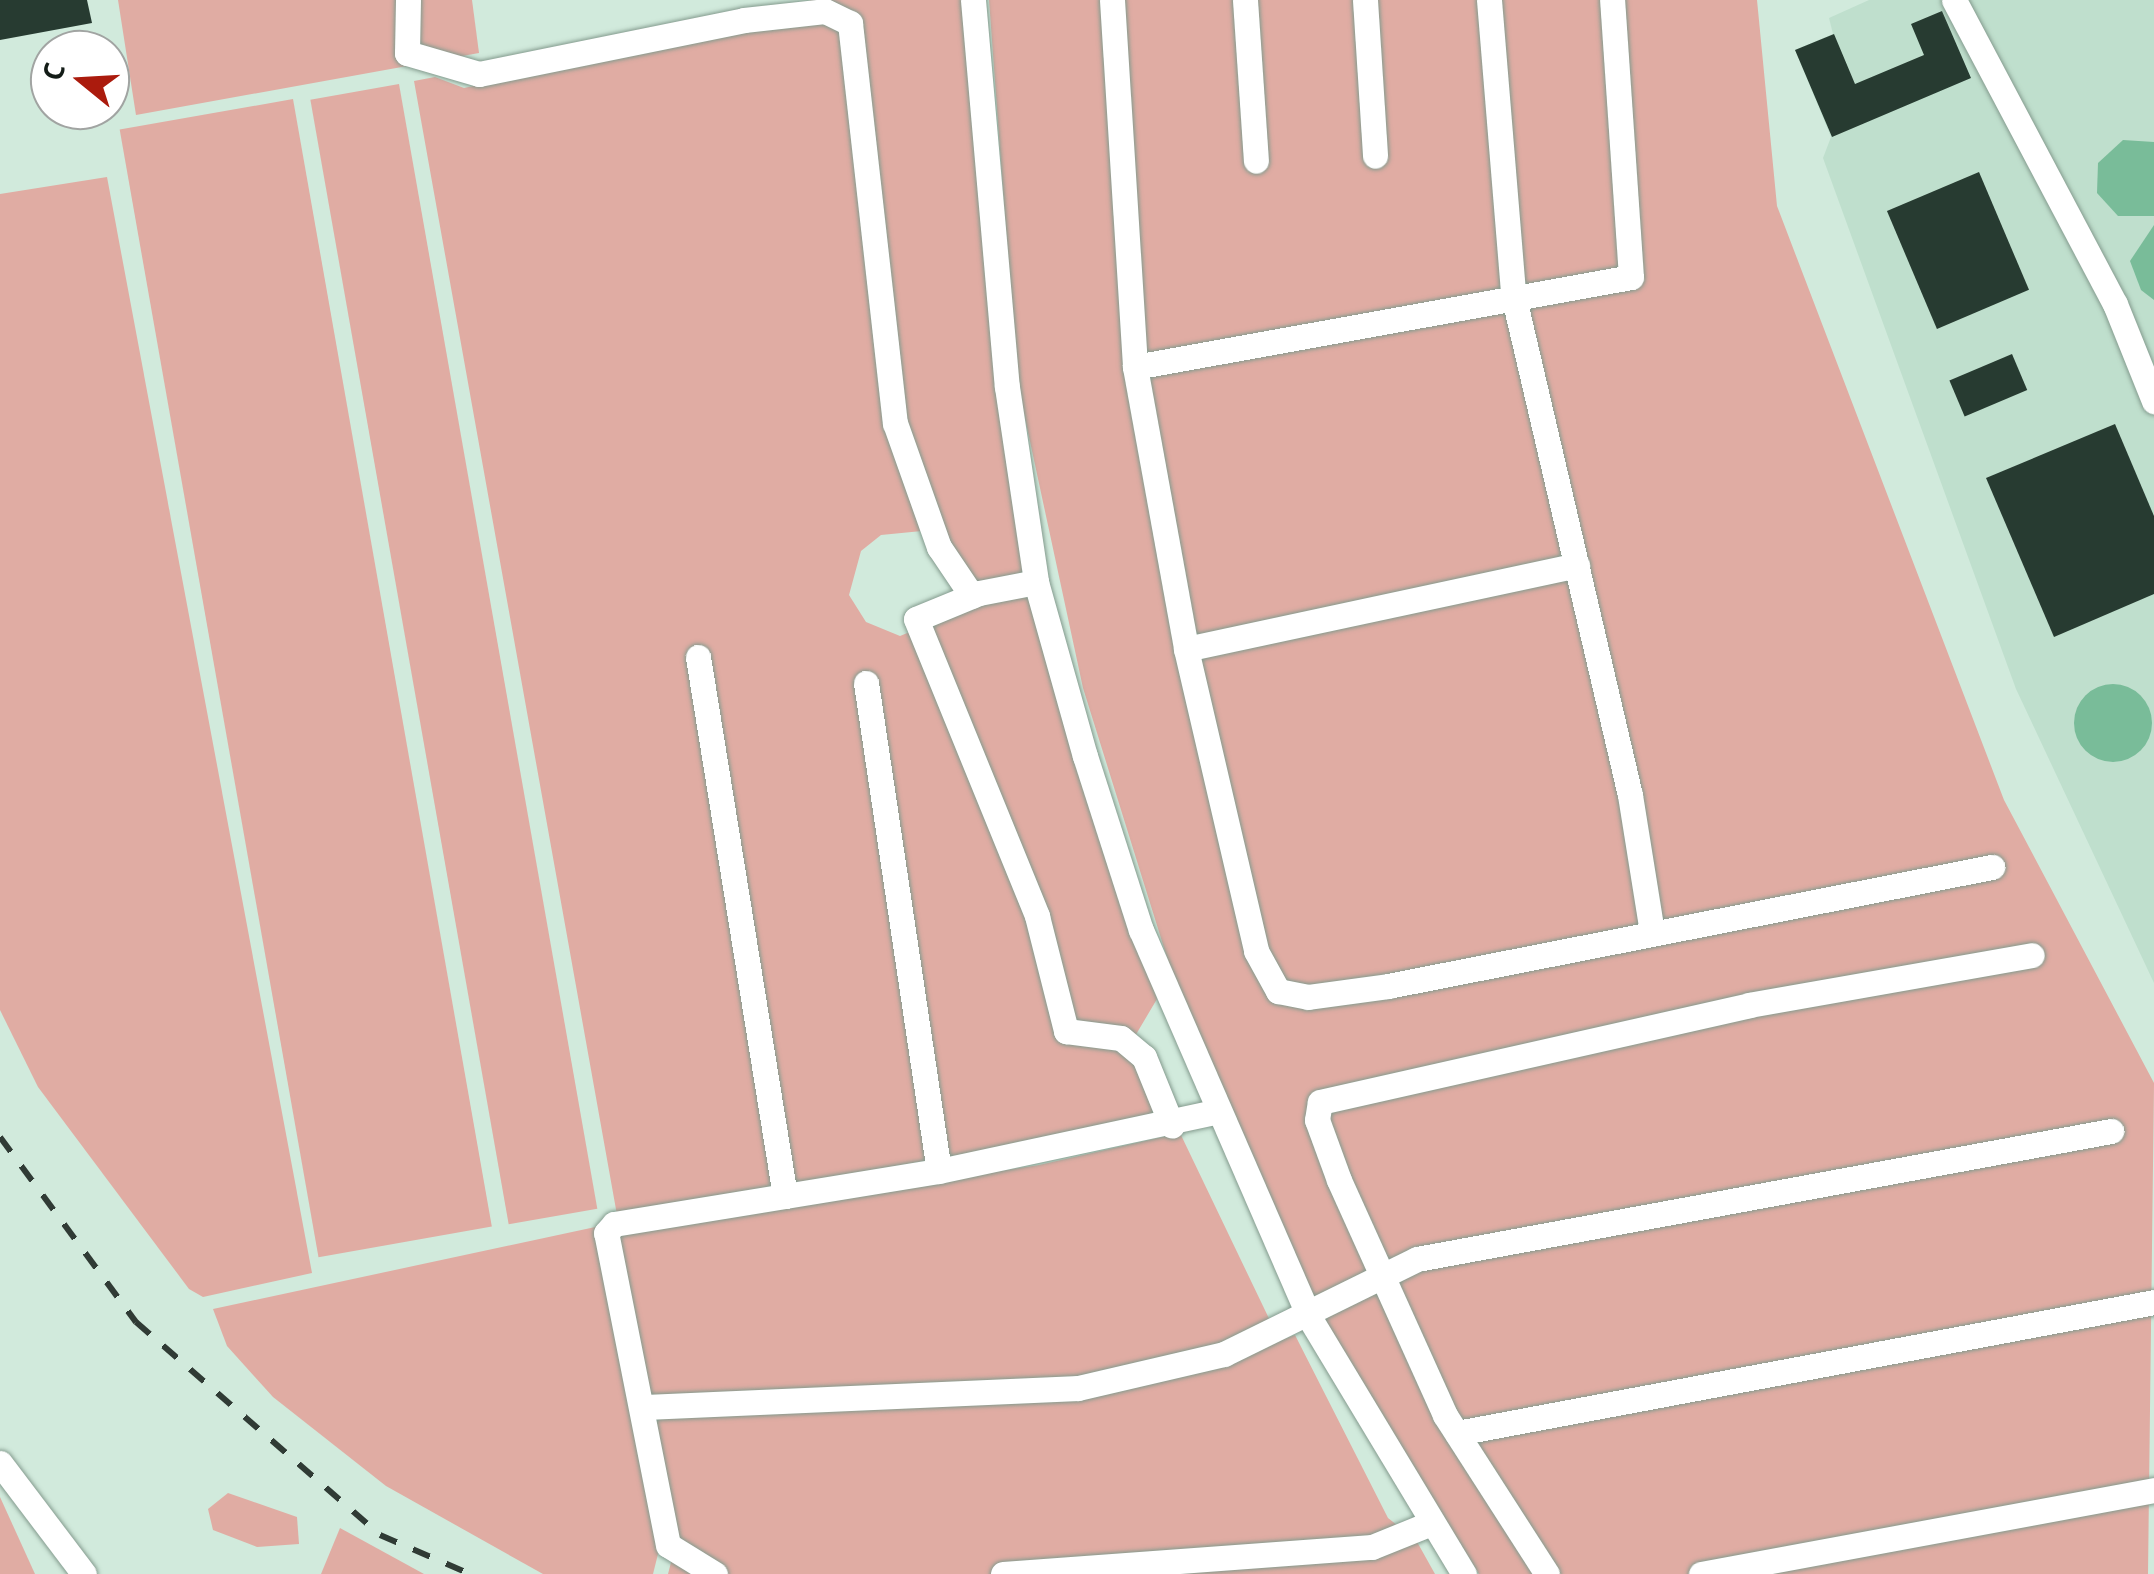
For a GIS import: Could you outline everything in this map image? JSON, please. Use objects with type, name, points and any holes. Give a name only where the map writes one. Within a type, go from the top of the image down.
[{"type":"street","points":[[408,0],[407,53],[479,74],[744,20],[825,10],[850,23],[895,423],[939,547],[972,596]]},
{"type":"street","points":[[973,0],[1007,387],[1036,582],[1141,930],[1309,1318],[1429,1524],[1464,1574]]},
{"type":"street","points":[[1112,0],[1136,367],[1186,648],[1256,951],[1278,991],[1308,997],[1388,986],[1992,868]]},
{"type":"street","points":[[1245,0],[1256,161]]},
{"type":"street","points":[[1366,0],[1376,156]]},
{"type":"street","points":[[1490,0],[1513,294],[1630,795],[1652,933]]},
{"type":"street","points":[[1136,367],[1513,294],[1631,277],[1612,0]]},
{"type":"street","points":[[1954,0],[2114,304],[2154,401]]},
{"type":"street","points":[[1186,648],[1576,564]]},
{"type":"street","points":[[1036,582],[972,596],[916,619],[1037,916],[1066,1031],[1121,1038],[1144,1057],[1172,1126]]},
{"type":"street","points":[[698,657],[785,1196]]},
{"type":"street","points":[[866,683],[939,1172]]},
{"type":"street","points":[[1546,1574],[1457,1434],[1384,1281],[1317,1120],[1320,1102],[1338,1092],[1748,1004],[2032,954]]},
{"type":"street","points":[[715,1574],[668,1545],[646,1408],[606,1233],[614,1224],[939,1172],[1172,1126],[1219,1110]]},
{"type":"street","points":[[646,1408],[1078,1388],[1224,1354],[1384,1281],[1416,1259],[2111,1131]]},
{"type":"street","points":[[1457,1434],[2154,1302]]},
{"type":"street","points":[[0,1462],[84,1574]]},
{"type":"street","points":[[1701,1574],[2154,1490]]},
{"type":"street","points":[[1003,1574],[1372,1547],[1429,1524]]},
{"type":"shaded area","points":[[118,0],[472,0],[479,53],[136,115],[130,77],[130,30],[123,30]]},
{"type":"shaded area","points":[[810,0],[965,0],[992,304],[1073,750],[1157,999],[1128,1048],[1168,1118],[617,1215],[414,81],[435,77],[464,88],[809,13]],"holes":[[[932,530],[968,608],[900,636],[866,622],[849,595],[861,551],[881,535]]]},
{"type":"shaded area","points":[[989,0],[1757,0],[1777,206],[2004,800],[2154,1083],[2148,1574],[1479,1574],[1326,1329],[1184,1012],[1083,688],[1017,381]]},
{"type":"shaded area","points":[[1869,0],[2154,0],[2154,983],[2016,689],[1823,158],[1831,137],[1795,50],[1833,34],[1829,18]]},
{"type":"shaded area","points":[[399,84],[597,1209],[509,1224],[310,100]]},
{"type":"shaded area","points":[[293,99],[492,1227],[319,1257],[120,130]]},
{"type":"shaded area","points":[[2123,140],[2154,142],[2154,216],[2118,216],[2097,193],[2098,163]]},
{"type":"shaded area","points":[[107,177],[312,1273],[203,1297],[189,1289],[38,1087],[0,1010],[0,194]]},
{"type":"shaded area","points":[[2154,225],[2154,300],[2141,290],[2130,261]]},
{"type":"shaded area","points":[[2113,684],[2128,687],[2140,696],[2149,708],[2149,738],[2140,750],[2128,759],[2113,762],[2098,759],[2086,750],[2077,738],[2074,723],[2077,708],[2086,696],[2098,687]]},
{"type":"shaded area","points":[[1180,1133],[1274,1329],[1079,1382],[646,1400],[611,1230],[1039,1165]]},
{"type":"shaded area","points":[[600,1226],[663,1534],[653,1574],[543,1574],[386,1486],[273,1397],[227,1346],[213,1309]]},
{"type":"shaded area","points":[[1295,1335],[1388,1518],[1416,1540],[1435,1574],[668,1574],[675,1547],[654,1423],[671,1410],[1078,1396],[1225,1361]]},
{"type":"shaded area","points":[[228,1493],[297,1517],[299,1544],[257,1547],[213,1530],[208,1509]]},
{"type":"shaded area","points":[[0,1497],[35,1574],[0,1574]]},
{"type":"shaded area","points":[[340,1528],[424,1574],[321,1574]]},
{"type":"building","points":[[0,0],[87,0],[92,23],[30,30],[30,34],[0,40]]},
{"type":"building","points":[[1942,11],[1971,78],[1832,137],[1795,50],[1834,34],[1855,84],[1924,55],[1911,24]]},
{"type":"building","points":[[1979,172],[2029,290],[1937,329],[1887,211]]},
{"type":"building","points":[[2012,354],[2027,390],[1965,416],[1949,381]]},
{"type":"building","points":[[2115,424],[2154,516],[2154,594],[2054,637],[1986,478]]},
{"type":"railway","points":[[0,1137],[136,1322],[380,1535],[470,1574]]}]
